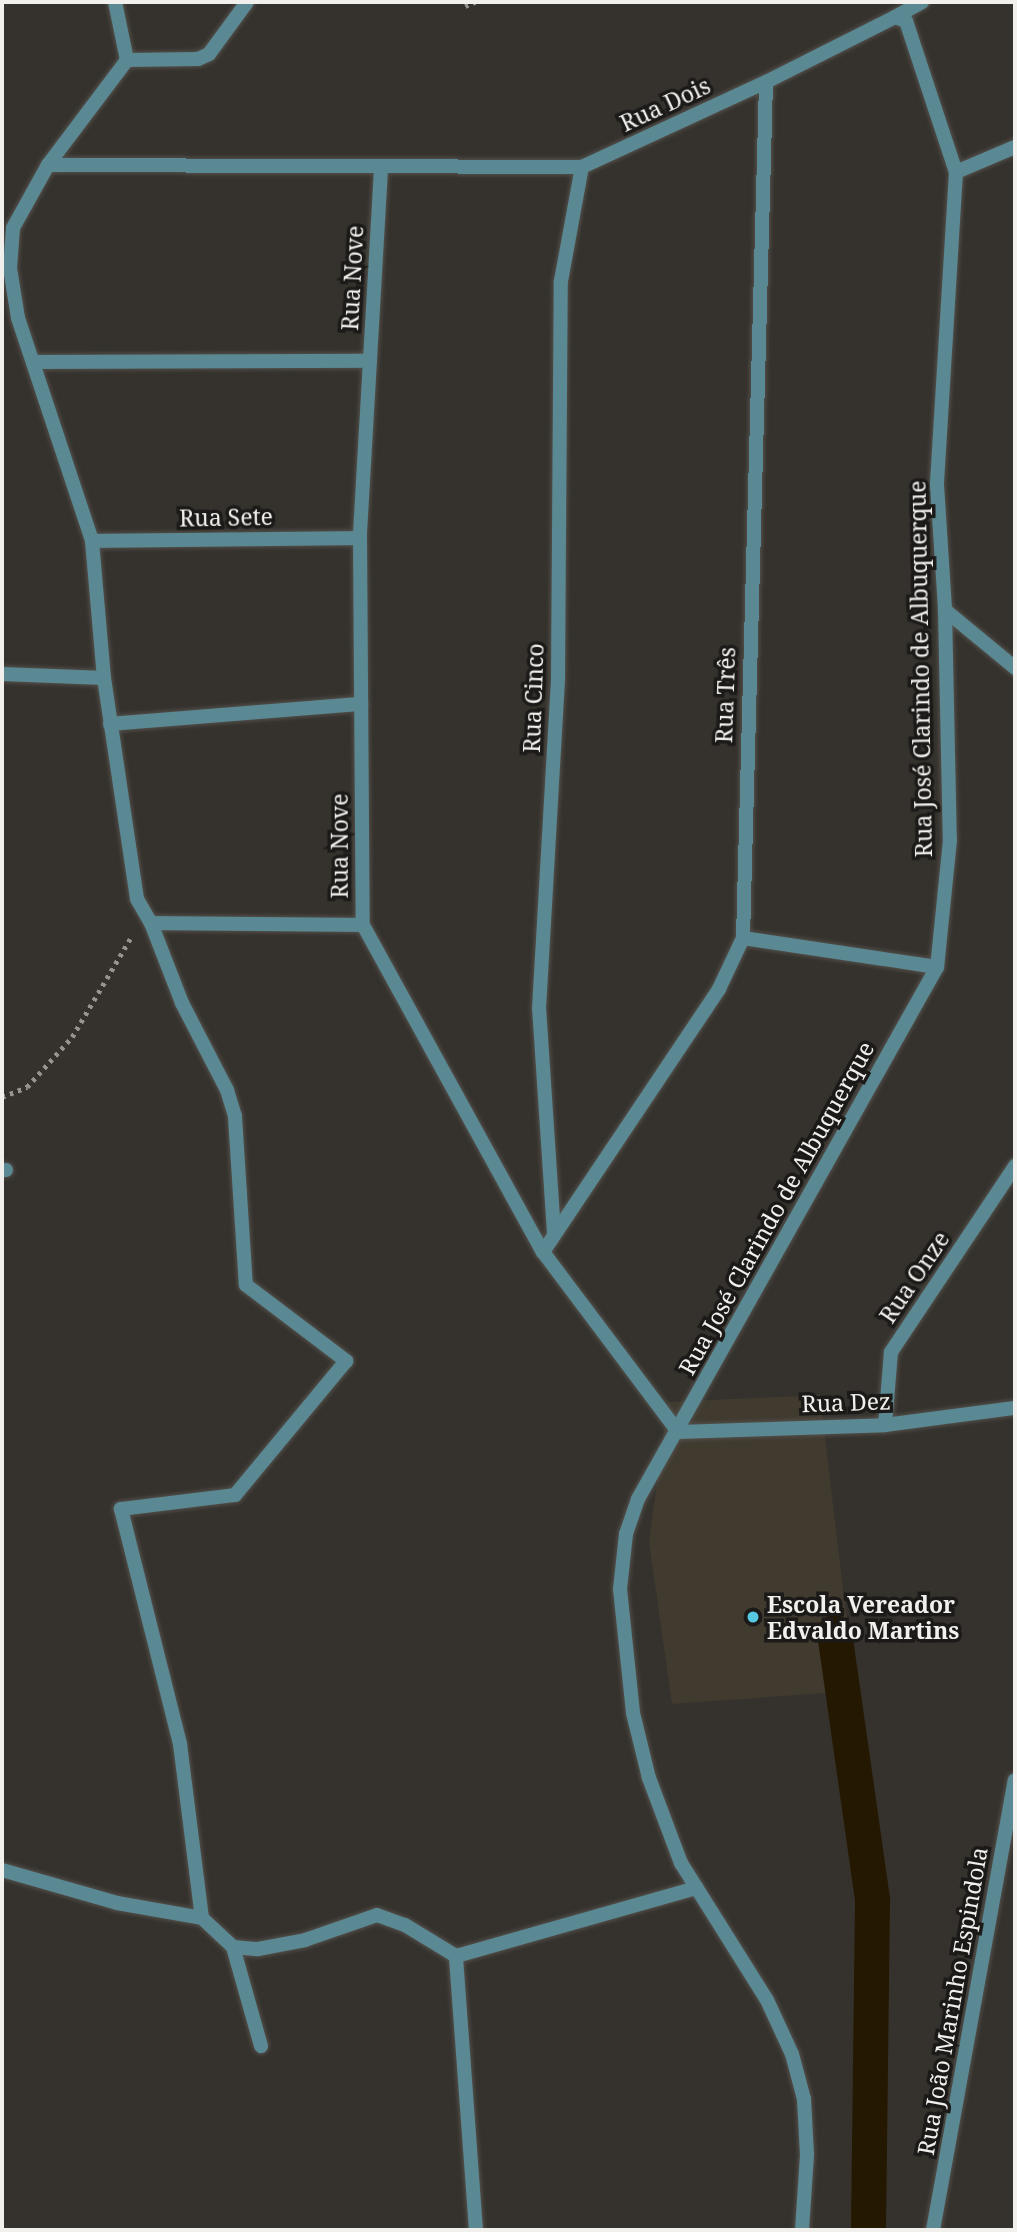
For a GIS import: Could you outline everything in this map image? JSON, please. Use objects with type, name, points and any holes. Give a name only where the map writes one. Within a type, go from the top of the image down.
[{"type":"street","points":[[115,2],[127,60],[48,165],[13,228],[10,268],[19,318],[92,541],[104,678],[137,899],[148,919],[182,1003],[227,1090],[235,1116],[246,1285],[346,1360],[235,1495],[121,1509],[180,1744],[202,1918]]},
{"type":"street","points":[[127,60],[198,59],[209,54],[247,2]]},
{"type":"street","points":[[766,82],[898,17],[922,2]]},
{"type":"street","name":"Rua José Clarindo de Albuquerque","points":[[802,2230],[807,2155],[804,2099],[792,2054],[767,2000],[681,1863],[649,1778],[633,1713],[620,1589],[626,1534],[638,1499],[937,967],[950,840],[945,610],[937,485],[956,172],[898,17]]},
{"type":"street","name":"Rua Dois","points":[[582,167],[766,82]]},
{"type":"street","name":"Rua Três","points":[[544,1252],[554,1233],[719,989],[743,938],[766,82]]},
{"type":"street","points":[[956,172],[1015,147]]},
{"type":"street","points":[[48,165],[381,169],[582,167]]},
{"type":"street","name":"Rua Cinco","points":[[554,1233],[540,1065],[540,1009],[558,678],[561,281],[582,167]]},
{"type":"street","name":"Rua Nove","points":[[381,169],[360,538],[363,925],[544,1252],[678,1432]]},
{"type":"street","points":[[33,362],[370,360]]},
{"type":"street","name":"Rua Sete","points":[[92,541],[360,538]]},
{"type":"street","points":[[945,610],[1015,668]]},
{"type":"street","points":[[2,674],[104,678]]},
{"type":"street","points":[[110,724],[361,704]]},
{"type":"street","points":[[148,919],[363,925]]},
{"type":"street","points":[[743,938],[937,967]]},
{"type":"street","name":"Rua Onze","points":[[886,1425],[891,1352],[1015,1166]]},
{"type":"street","name":"Rua Dez","points":[[678,1432],[886,1425],[1015,1408]]},
{"type":"street","name":"Rua João Marinho Espindola","points":[[933,2230],[1015,1780]]},
{"type":"street","points":[[2,1870],[117,1903],[202,1918],[233,1947],[261,2046]]},
{"type":"street","points":[[233,1947],[258,1949],[305,1940],[377,1915],[405,1925],[456,1956],[697,1888]]},
{"type":"street","points":[[456,1956],[476,2230]]},
{"type":"path","points":[[466,6],[475,2]]},
{"type":"path","points":[[2,1097],[27,1087],[72,1037],[148,919]]},
{"type":"shaded area","name":"Escola Vereador Edvaldo Martins","points":[[820,1395],[855,1691],[672,1704],[649,1542],[668,1402]]},
{"type":"waterway","points":[[834,1632],[872,1900],[868,2230]]},
{"type":"place","name":"Escola Vereador Edvaldo Martins","points":[[753,1617]]}]
